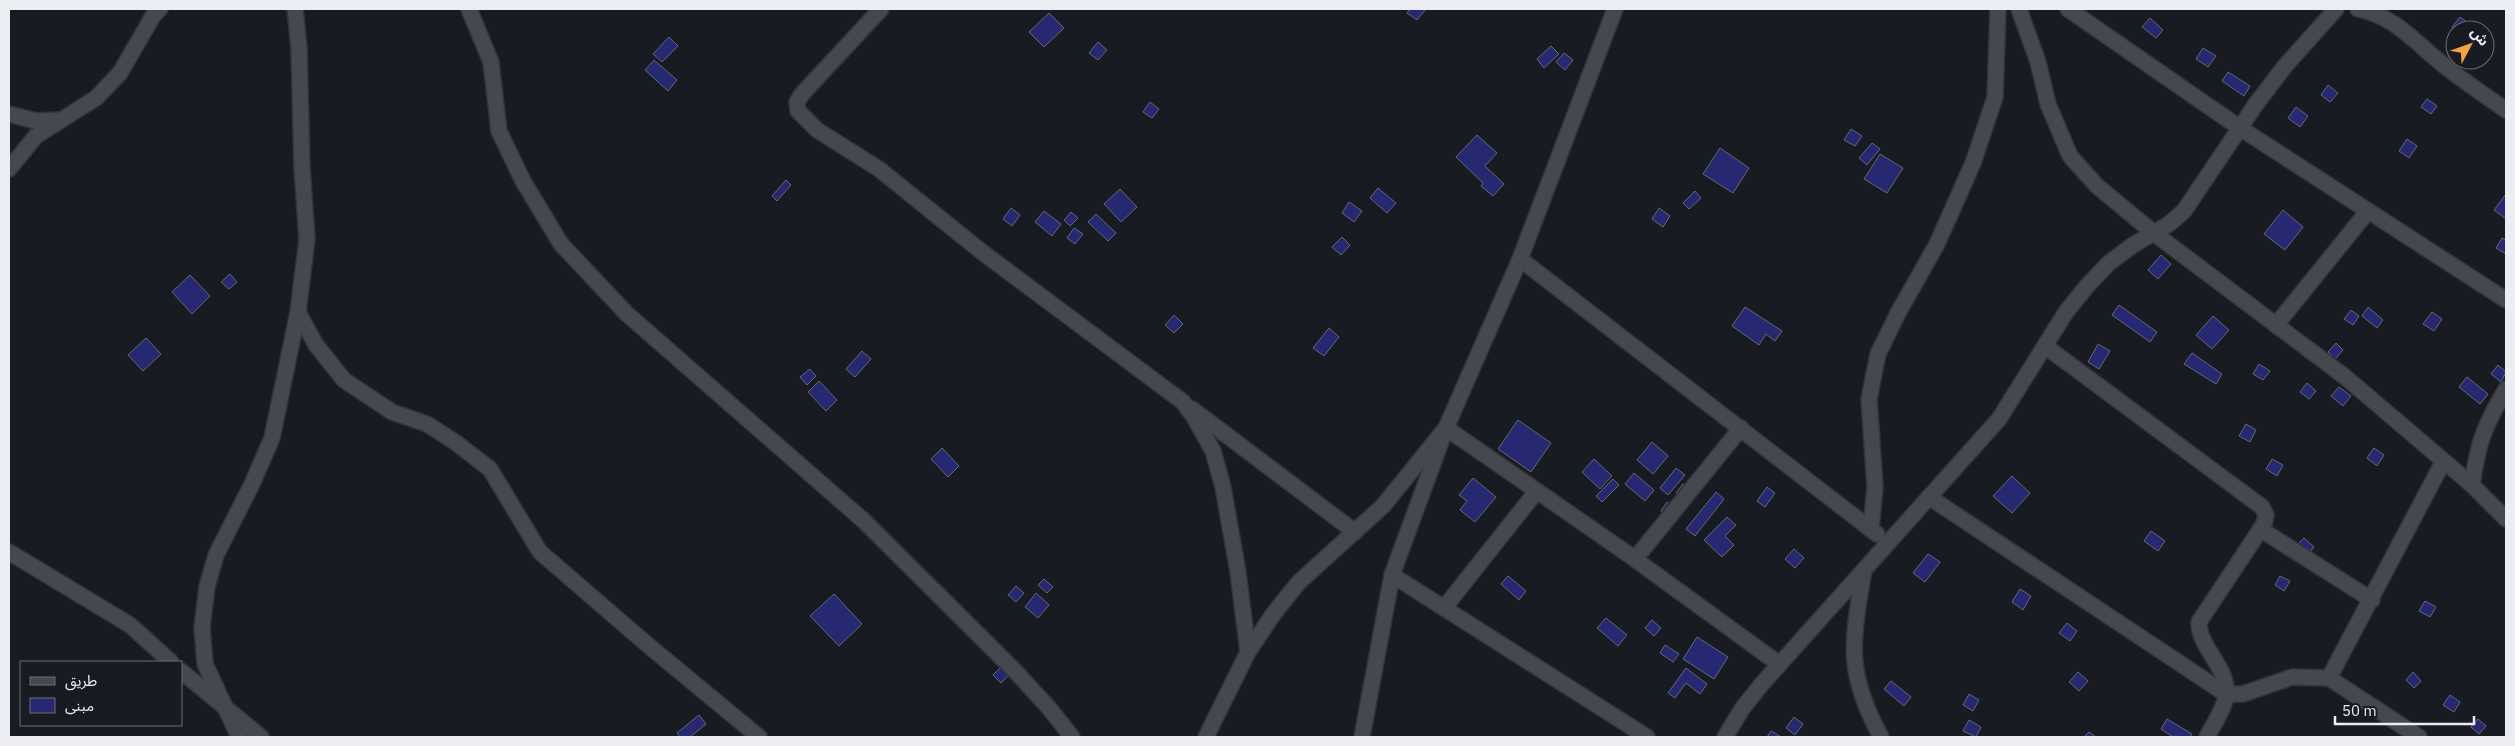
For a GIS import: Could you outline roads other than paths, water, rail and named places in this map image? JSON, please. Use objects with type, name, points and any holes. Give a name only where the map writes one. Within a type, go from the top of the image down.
[{"type":"street","points":[[9,169],[36,136],[96,98],[120,73],[153,16],[160,9]]},
{"type":"street","points":[[239,737],[205,664],[202,627],[207,587],[216,555],[252,484],[272,438],[298,312],[307,239],[302,168],[299,48],[295,9]]},
{"type":"street","points":[[469,9],[491,62],[499,131],[523,181],[561,244],[627,314],[864,521],[1016,672],[1049,708],[1072,737]]},
{"type":"street","points":[[880,9],[802,94],[797,102],[798,111],[817,130],[879,168],[982,252],[1355,532]]},
{"type":"street","points":[[1362,737],[1392,575],[1446,428],[1520,259],[1615,9]]},
{"type":"street","points":[[1871,529],[1875,487],[1869,399],[1878,354],[1898,312],[1937,244],[1973,163],[1995,97],[1998,9]]},
{"type":"street","points":[[2020,9],[2038,62],[2048,104],[2070,156],[2098,186],[2155,234],[2344,376],[2472,485],[2506,519]]},
{"type":"street","points":[[2068,9],[2240,128],[2506,300]]},
{"type":"street","points":[[1725,737],[1742,709],[1779,664],[2000,419],[2066,312],[2086,286],[2109,263],[2133,245],[2155,234],[2184,211],[2285,66],[2336,9]]},
{"type":"street","points":[[2358,9],[2375,12],[2390,20],[2440,62],[2506,110]]},
{"type":"street","points":[[9,114],[36,121],[64,120]]},
{"type":"street","points":[[2276,325],[2368,210]]},
{"type":"street","points":[[1520,259],[1888,542]]},
{"type":"street","points":[[298,312],[316,345],[344,380],[392,412],[427,424],[455,442],[490,470],[513,511],[540,552],[759,737]]},
{"type":"street","points":[[2045,346],[2262,507],[2266,515],[2260,529],[2199,622],[2202,634],[2225,682],[2226,694],[2207,737]]},
{"type":"street","points":[[2472,485],[2479,442],[2487,421],[2506,390]]},
{"type":"street","points":[[1183,402],[1194,417],[1213,451],[1223,486],[1238,572],[1248,652]]},
{"type":"street","points":[[1446,428],[1634,559],[1779,664]]},
{"type":"street","points":[[1206,737],[1248,652],[1274,613],[1299,582],[1382,506],[1446,428]]},
{"type":"street","points":[[1634,559],[1740,428]]},
{"type":"street","points":[[2330,678],[2443,462]]},
{"type":"street","points":[[1444,608],[1536,492]]},
{"type":"street","points":[[1929,498],[2226,694],[2243,694],[2292,677],[2330,678],[2419,737]]},
{"type":"street","points":[[2260,529],[2372,600]]},
{"type":"street","points":[[9,552],[130,625],[171,661]]},
{"type":"street","points":[[1864,570],[1853,638],[1854,666],[1864,704],[1881,737]]},
{"type":"street","points":[[1392,575],[1647,737]]},
{"type":"street","points":[[182,672],[261,737]]}]
